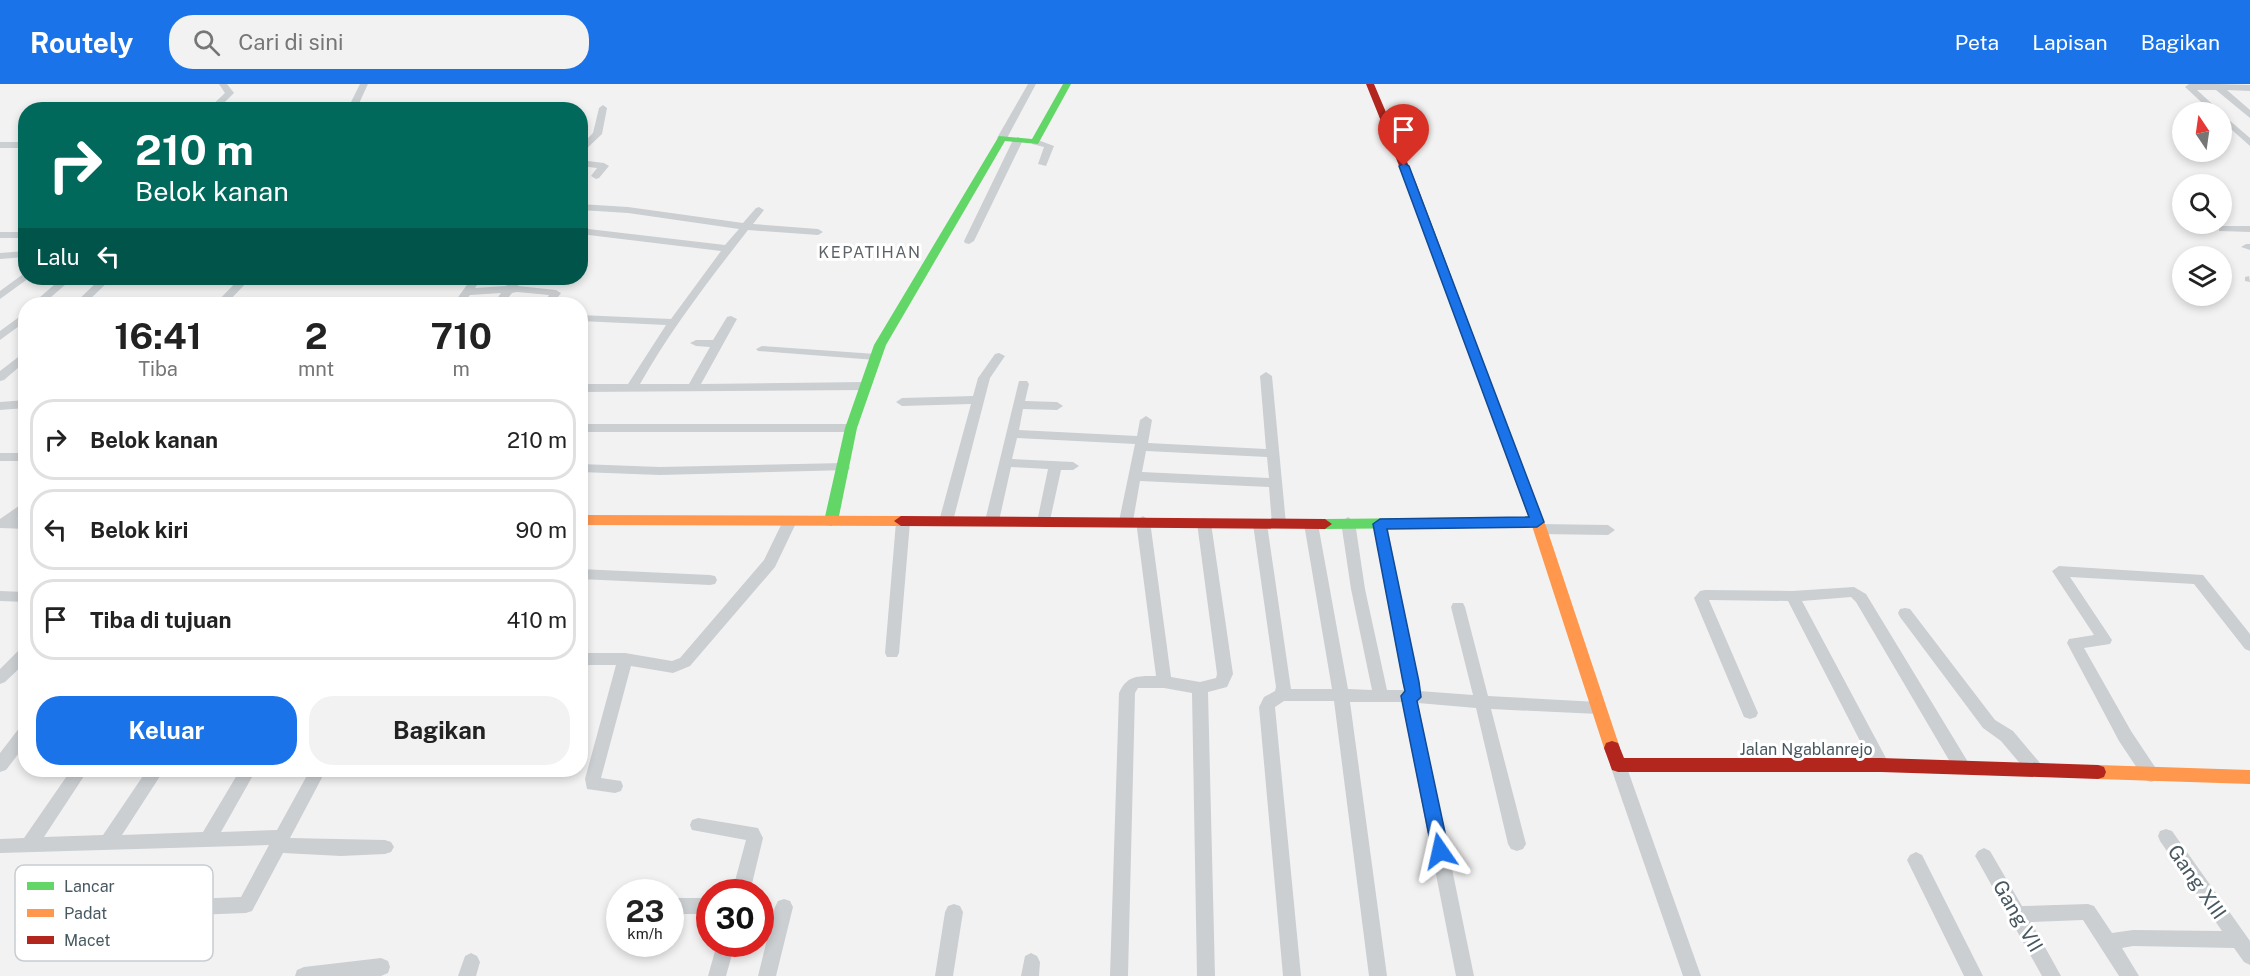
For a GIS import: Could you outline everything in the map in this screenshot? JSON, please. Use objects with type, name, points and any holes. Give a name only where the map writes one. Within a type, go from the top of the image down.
[{"type":"street","points":[[220,102],[230,93],[223,84]]},
{"type":"street","points":[[355,102],[364,84]]},
{"type":"street","points":[[831,520],[851,428],[876,357],[894,320],[959,214],[1032,84]]},
{"type":"street","points":[[1035,142],[1067,84]]},
{"type":"street","points":[[1370,84],[1411,183],[1539,525],[1598,708],[1692,976]]},
{"type":"street","points":[[2206,102],[2189,87],[2250,88]]},
{"type":"street","points":[[2218,87],[2250,115]]},
{"type":"street","points":[[588,144],[597,134],[603,108]]},
{"type":"street","points":[[2232,126],[2250,143]]},
{"type":"street","points":[[1002,138],[1049,146],[1043,164]]},
{"type":"street","points":[[969,241],[1018,140]]},
{"type":"street","points":[[0,145],[18,145]]},
{"type":"street","points":[[588,164],[604,165],[596,176]]},
{"type":"street","points":[[588,208],[628,210],[747,227],[818,232]]},
{"type":"street","points":[[632,387],[674,322],[759,210]]},
{"type":"street","points":[[959,214],[980,216]]},
{"type":"street","points":[[2232,229],[2250,229]]},
{"type":"street","points":[[588,232],[729,249]]},
{"type":"street","points":[[0,235],[18,235]]},
{"type":"street","points":[[0,256],[18,255]]},
{"type":"street","points":[[0,296],[18,281]]},
{"type":"street","points":[[45,297],[60,285]]},
{"type":"street","points":[[87,297],[99,285]]},
{"type":"street","points":[[227,297],[239,285]]},
{"type":"street","points":[[463,297],[472,285]]},
{"type":"street","points":[[504,297],[513,285]]},
{"type":"street","points":[[467,292],[526,289],[556,293],[553,297]]},
{"type":"street","points":[[588,318],[674,322]]},
{"type":"street","points":[[693,387],[731,319]]},
{"type":"street","points":[[0,337],[18,322]]},
{"type":"street","points":[[696,343],[717,344]]},
{"type":"street","points":[[762,349],[876,357]]},
{"type":"street","points":[[946,521],[984,378],[999,356]]},
{"type":"street","points":[[0,377],[18,361]]},
{"type":"street","points":[[1266,376],[1279,524]]},
{"type":"street","points":[[992,521],[1023,384]]},
{"type":"street","points":[[588,388],[865,386]]},
{"type":"street","points":[[902,402],[978,400]]},
{"type":"street","points":[[0,406],[18,405]]},
{"type":"street","points":[[1018,405],[1057,406]]},
{"type":"street","points":[[1126,521],[1146,420]]},
{"type":"street","points":[[588,428],[851,428]]},
{"type":"street","points":[[1013,434],[1274,453]]},
{"type":"street","points":[[0,457],[18,457]]},
{"type":"street","points":[[1006,463],[1073,466]]},
{"type":"street","points":[[1044,522],[1055,465]]},
{"type":"street","points":[[588,468],[660,471],[844,467]]},
{"type":"street","points":[[1135,476],[1277,483]]},
{"type":"street","points":[[2,524],[18,511]]},
{"type":"street","points":[[588,520],[1143,521],[1260,524],[1347,522],[1539,525],[1608,530]]},
{"type":"street","points":[[588,659],[625,659],[673,667],[685,662],[770,563],[790,521]]},
{"type":"street","points":[[1143,521],[1164,682]]},
{"type":"street","points":[[892,653],[903,522]]},
{"type":"street","points":[[1347,522],[1358,588],[1381,696]]},
{"type":"street","points":[[1119,976],[1127,693],[1135,682],[1164,682],[1200,688],[1222,683],[1225,674],[1204,523]]},
{"type":"street","points":[[2,524],[18,524]]},
{"type":"street","points":[[1260,524],[1284,687],[1282,695]]},
{"type":"street","points":[[1311,524],[1341,695],[1378,976]]},
{"type":"street","points":[[1380,524],[1465,976]]},
{"type":"street","points":[[2151,775],[2125,736],[2074,643],[2105,640],[2059,571],[2198,579],[2250,645]]},
{"type":"street","points":[[588,574],[711,580]]},
{"type":"street","points":[[1750,713],[1701,598],[1705,595],[1792,596],[1854,592],[1858,594],[1909,675],[1962,767]]},
{"type":"street","points":[[0,596],[18,597]]},
{"type":"street","points":[[1792,596],[1881,765]]},
{"type":"street","points":[[1458,607],[1517,844]]},
{"type":"street","points":[[1905,613],[1989,724],[2007,736],[2034,768]]},
{"type":"street","points":[[615,786],[593,784],[592,779],[625,659]]},
{"type":"street","points":[[0,678],[18,662]]},
{"type":"street","points":[[1200,688],[1206,976]]},
{"type":"street","points":[[1292,976],[1267,707],[1269,701],[1282,695],[1411,696],[1598,708]]},
{"type":"street","points":[[0,765],[18,742]]},
{"type":"street","name":"Jalan Ngablanrejo","points":[[1618,765],[1881,765],[2034,768],[2151,775],[2250,777]]},
{"type":"street","points":[[29,845],[75,777]]},
{"type":"street","points":[[107,843],[151,777]]},
{"type":"street","points":[[207,840],[244,777]]},
{"type":"street","points":[[213,908],[241,907],[249,902],[314,777]]},
{"type":"street","points":[[698,825],[752,833],[755,838],[754,845],[745,879]]},
{"type":"street","name":"Gang XIII","points":[[2166,836],[2250,956]]},
{"type":"street","points":[[0,846],[207,840],[280,841],[341,848],[385,847]]},
{"type":"street","name":"Gang VII","points":[[1984,856],[2052,976]]},
{"type":"street","points":[[1916,860],[1974,976]]},
{"type":"street","points":[[767,976],[784,907]]},
{"type":"street","points":[[2018,914],[2084,910],[2091,915],[2130,976]]},
{"type":"street","points":[[944,976],[954,912]]},
{"type":"street","points":[[2109,942],[2133,938],[2238,940]]},
{"type":"street","points":[[717,976],[722,957]]},
{"type":"street","points":[[304,976],[381,967]]},
{"type":"traffic: fast","points":[[831,521],[851,428],[880,345],[1002,138],[1035,142],[1067,84]]},
{"type":"traffic: fast","points":[[1325,524],[1537,522]]},
{"type":"traffic: slow","points":[[1492,401],[1540,529],[1612,748]]},
{"type":"traffic: slow","points":[[588,520],[901,521]]},
{"type":"traffic: slow","points":[[2098,772],[2250,777]]},
{"type":"traffic: jam","points":[[1370,84],[1411,183],[1492,401]]},
{"type":"traffic: jam","points":[[901,521],[1325,524]]},
{"type":"traffic: jam","points":[[1612,748],[1618,765],[1881,765],[2098,772]]},
{"type":"district","name":"KEPATIHAN","points":[[870,252]]},
{"type":"route","points":[[1404,166],[1537,522],[1380,524],[1411,682],[1413,697],[1408,696],[1440,851]]}]
